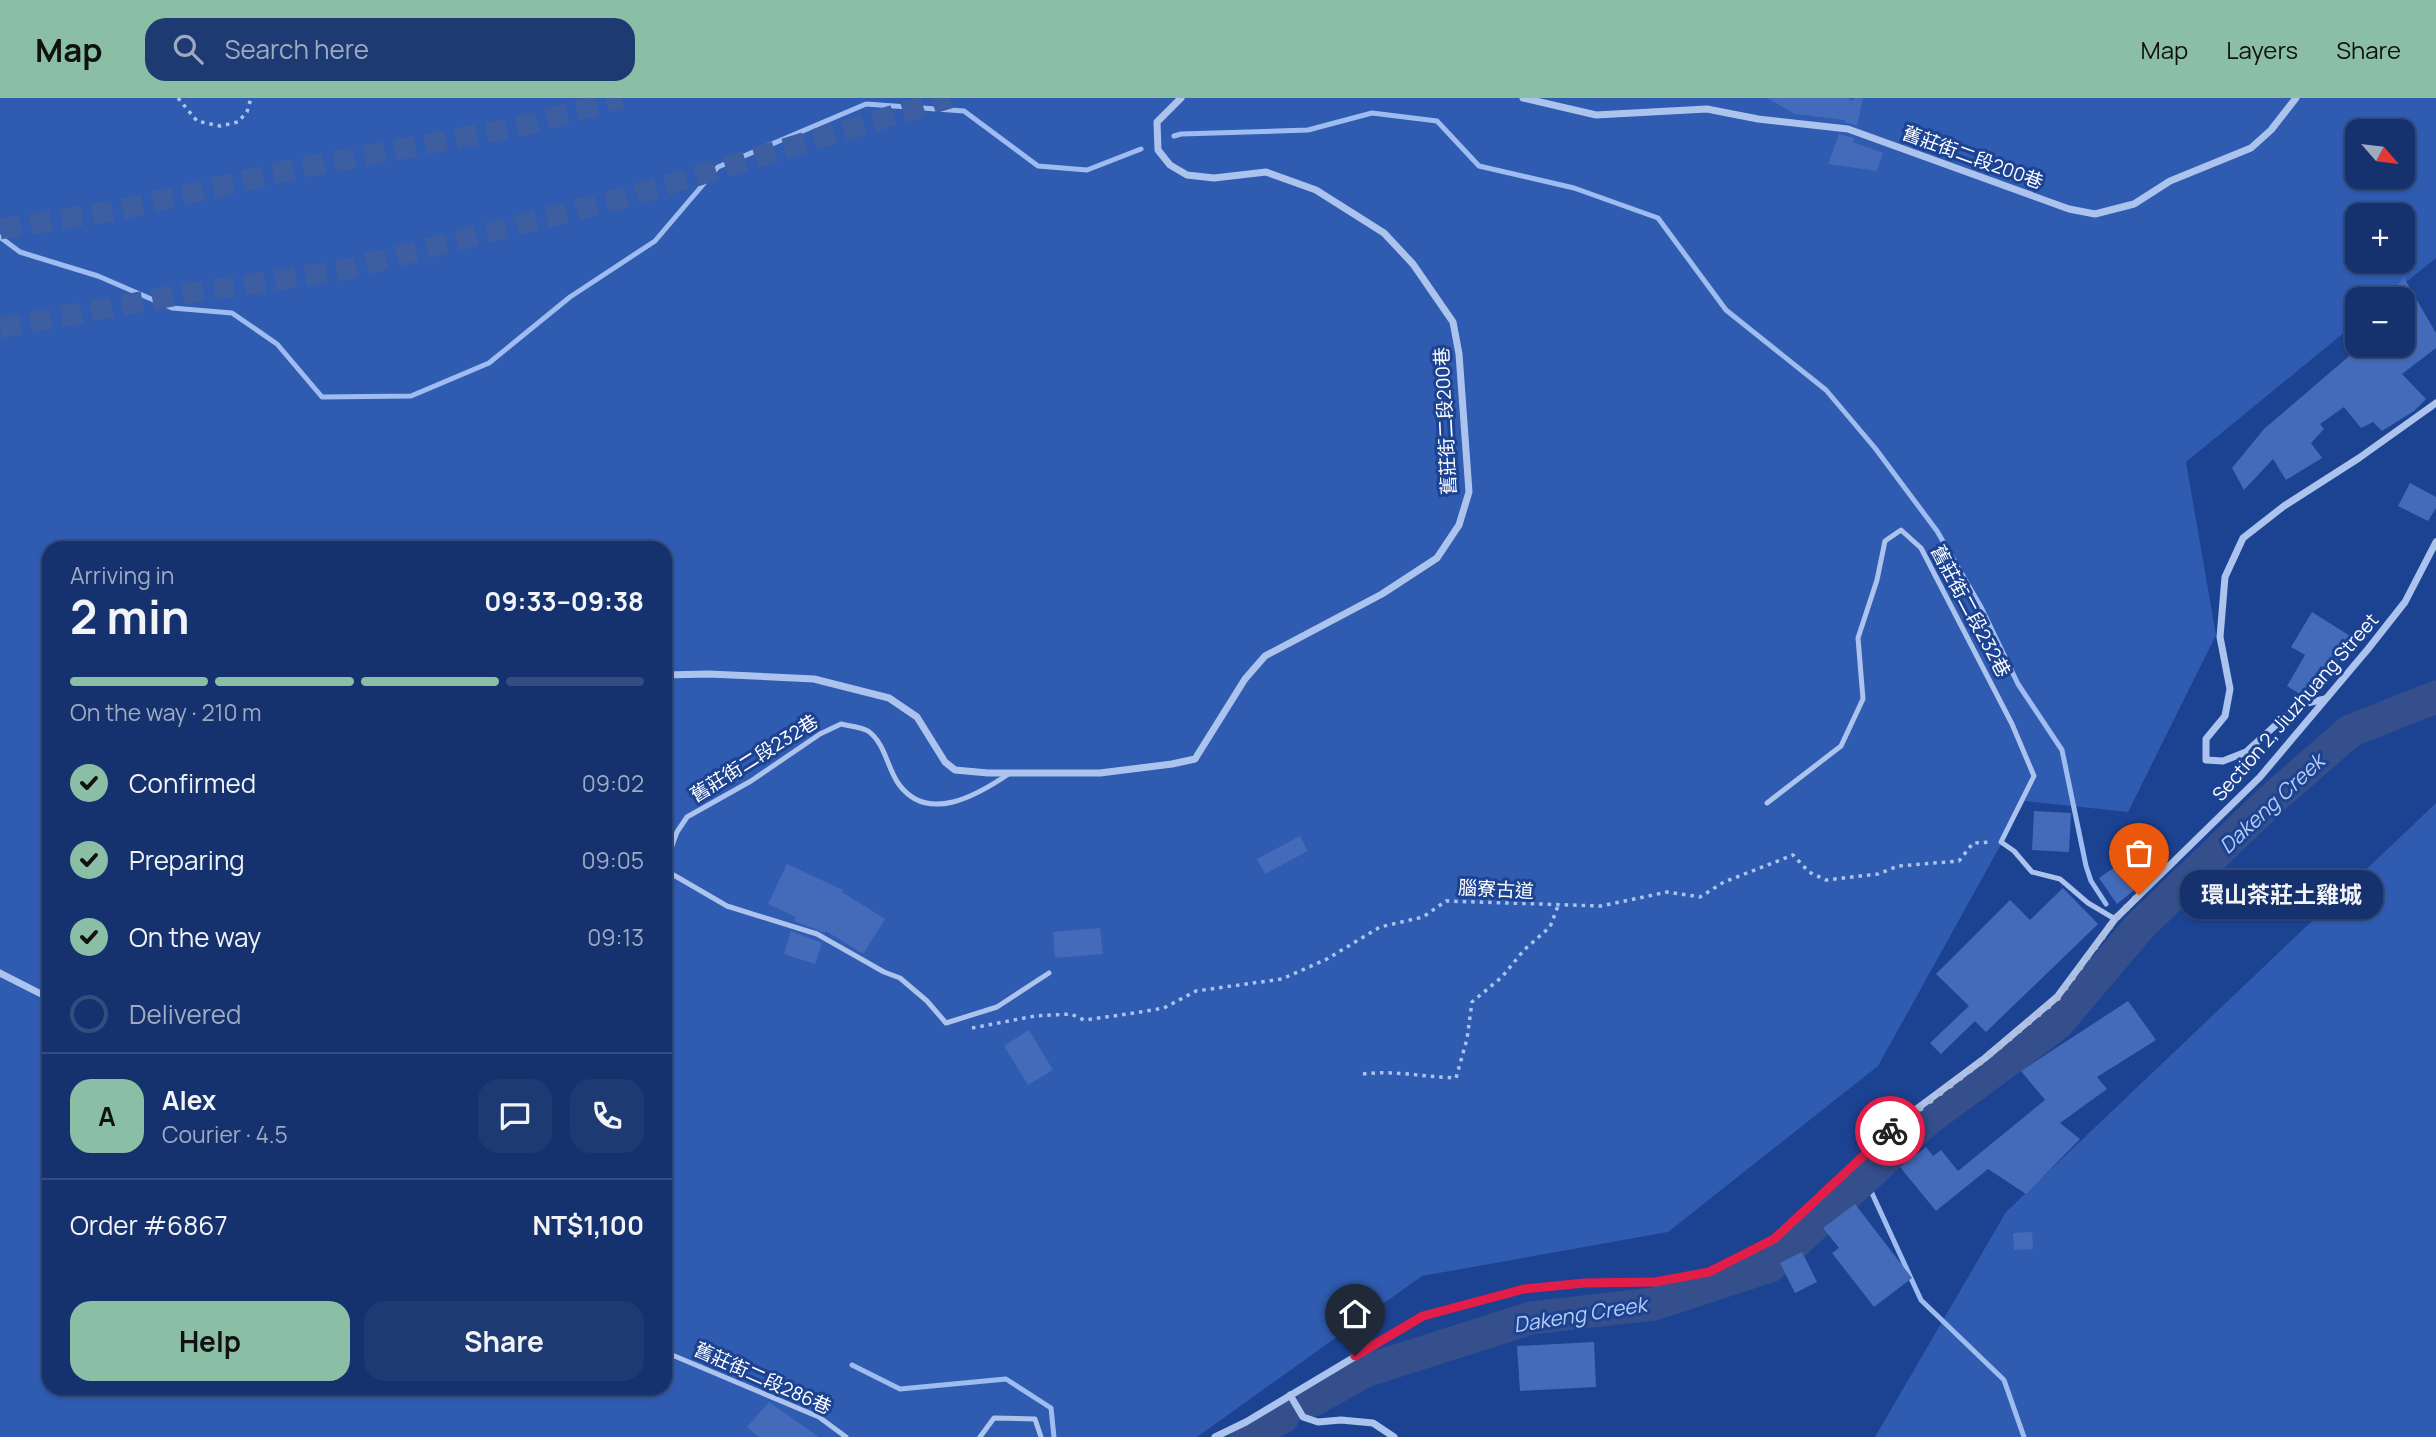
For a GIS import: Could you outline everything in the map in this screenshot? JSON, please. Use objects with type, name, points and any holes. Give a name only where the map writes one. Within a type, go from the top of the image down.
[{"type":"street","name":"舊莊街二段200巷","points":[[672,674],[814,679],[889,698],[917,716],[945,762],[955,770],[1100,773],[1172,764],[1195,759],[1245,679],[1265,656],[1382,594],[1437,558],[1459,525],[1469,492],[1460,367],[1453,322],[1413,264],[1384,233],[1316,191],[1266,172],[1214,178],[1187,175],[1170,165],[1158,150],[1157,122],[1181,98]]},
{"type":"street","name":"舊莊街二段200巷","points":[[1523,98],[1596,115],[1707,109],[1758,119],[1848,129],[2069,209],[2095,214],[2134,204],[2170,181],[2251,148],[2271,130],[2296,98]]},
{"type":"street","points":[[2326,699],[2298,705],[2246,752],[2223,761],[2206,760],[2206,739],[2225,716],[2230,689],[2220,637],[2225,576],[2243,538],[2284,506],[2359,458],[2436,403]]},
{"type":"street","name":"Section 2, Jiuzhuang Street","points":[[1215,1437],[1246,1422],[1423,1316],[1524,1289],[1584,1283],[1655,1282],[1709,1272],[1774,1239],[1903,1119],[1985,1058],[2057,998],[2118,915],[2260,777],[2326,699],[2405,603],[2436,542]]},
{"type":"street","points":[[0,973],[42,994]]},
{"type":"street","points":[[1290,1395],[1303,1417],[1318,1422],[1341,1420],[1373,1423],[1394,1437]]},
{"type":"lane","name":"舊莊街二段232巷","points":[[1767,803],[1840,746],[1863,699],[1857,638],[1877,580],[1885,541],[1901,530],[1922,548],[2012,724],[2034,776],[2001,842]]},
{"type":"lane","name":"舊莊街二段232巷","points":[[672,847],[677,832],[687,817],[751,781],[820,734],[841,724],[867,730],[887,755],[897,782],[911,796],[933,804],[957,802],[984,791],[1012,771]]},
{"type":"lane","points":[[2001,842],[2014,851],[2032,872],[2060,878],[2088,903],[2118,915]]},
{"type":"lane","name":"舊莊街二段232巷","points":[[672,872],[727,906],[817,934],[884,972],[900,978],[927,1001],[946,1023]]},
{"type":"lane","points":[[946,1023],[997,1007],[1049,973]]},
{"type":"lane","name":"舊莊街二段286巷","points":[[672,1355],[819,1417],[845,1437]]},
{"type":"lane","points":[[980,1437],[994,1418],[1035,1419],[1041,1437]]},
{"type":"path","points":[[178,98],[197,121],[220,126],[239,122],[247,112],[251,98]]},
{"type":"path","name":"腦寮古道","points":[[946,1023],[975,1029],[1035,1016],[1072,1014],[1084,1020],[1164,1008],[1196,991],[1282,979],[1326,959],[1380,927],[1423,917],[1446,901],[1601,906],[1667,892],[1700,897],[1724,882],[1793,855],[1809,872],[1826,880],[1878,874],[1898,866],[1959,861],[1973,843],[2001,842]]},
{"type":"path","points":[[1363,1074],[1386,1071],[1423,1077],[1456,1078],[1467,1040],[1472,1002],[1502,978],[1524,950],[1550,927],[1558,906]]},
{"type":"shaded area","points":[[0,98],[2436,98],[2436,258],[2400,287],[2345,287],[2345,332],[2186,462],[2216,635],[2128,812],[2025,801],[1878,1066],[1668,1232],[1422,1276],[1197,1437],[0,1437]]},
{"type":"shaded area","points":[[2436,803],[2436,1437],[1875,1437],[2006,1212]]},
{"type":"building","points":[[1767,98],[1848,98],[1852,101],[1854,98],[1863,98],[1857,126],[1844,122],[1845,120],[1795,114]]},
{"type":"building","points":[[1839,134],[1854,138],[1853,142],[1883,153],[1877,171],[1828,164]]},
{"type":"building","points":[[2403,276],[2409,287],[2395,287]]},
{"type":"building","points":[[2415,297],[2436,333],[2436,348],[2402,374],[2426,399],[2414,411],[2382,431],[2373,422],[2361,428],[2344,407],[2320,424],[2324,429],[2311,443],[2322,458],[2286,480],[2273,459],[2244,490],[2232,468],[2264,429],[2348,357],[2415,357]]},
{"type":"building","points":[[2410,483],[2436,497],[2436,508],[2428,521],[2398,506]]},
{"type":"building","points":[[2312,612],[2355,639],[2333,674],[2321,666],[2303,696],[2287,686],[2305,655],[2291,647]]},
{"type":"building","points":[[2034,811],[2071,813],[2069,852],[2032,850]]},
{"type":"building","points":[[1300,836],[1308,851],[1265,874],[1257,859]]},
{"type":"building","points":[[2127,859],[2143,883],[2117,904],[2099,878]]},
{"type":"building","points":[[787,864],[843,890],[842,892],[885,919],[863,954],[826,931],[825,933],[794,921],[796,917],[768,904]]},
{"type":"building","points":[[2063,888],[2098,924],[1986,1032],[1975,1021],[1941,1054],[1930,1043],[1969,1006],[1936,974],[2010,900],[2030,920]]},
{"type":"building","points":[[1100,928],[1103,954],[1055,958],[1053,932]]},
{"type":"building","points":[[791,931],[822,943],[815,964],[784,954]]},
{"type":"building","points":[[2128,1001],[2156,1040],[2097,1077],[2107,1089],[2060,1123],[2080,1139],[2026,1194],[1988,1169],[1936,1211],[1900,1167],[1926,1147],[1933,1156],[1941,1150],[1958,1171],[2045,1100],[2021,1071]]},
{"type":"building","points":[[1029,1030],[1053,1070],[1028,1085],[1004,1046]]},
{"type":"building","points":[[1855,1204],[1912,1278],[1874,1307],[1832,1253],[1839,1248],[1823,1228]]},
{"type":"building","points":[[2032,1232],[2033,1249],[2014,1250],[2013,1233]]},
{"type":"building","points":[[1802,1252],[1817,1282],[1795,1293],[1780,1263]]},
{"type":"building","points":[[1594,1342],[1596,1387],[1520,1391],[1517,1346]]},
{"type":"building","points":[[769,1402],[819,1437],[759,1437],[747,1427]]},
{"type":"waterway","points":[[0,237],[20,252],[98,276],[172,308],[232,313],[277,344],[322,397],[411,396],[489,363],[570,297],[655,241],[718,167],[866,104],[964,111],[1038,166],[1087,170],[1141,149]]},
{"type":"waterway","points":[[1174,136],[1308,130],[1372,113],[1437,121],[1479,166],[1574,188],[1658,218],[1726,310],[1826,390],[1875,448],[1937,531],[1981,607],[2018,684],[2062,750],[2086,866],[2091,881],[2106,904]]},
{"type":"waterway","name":"Dakeng Creek","points":[[1313,1400],[1365,1371],[1531,1318],[1654,1304],[1770,1266],[1928,1119],[2057,1024],[2140,926],[2271,800],[2350,731],[2436,697]]},
{"type":"waterway","name":"Dakeng Creek","points":[[2134,923],[2140,926]]},
{"type":"waterway","points":[[1865,1178],[1921,1300],[2004,1380],[2024,1437]]},
{"type":"waterway","points":[[852,1365],[900,1389],[1006,1379],[1051,1408],[1054,1437]]},
{"type":"waterway","name":"Dakeng Creek","points":[[1246,1437],[1283,1417]]},
{"type":"tunnel","points":[[0,229],[114,211],[295,169],[523,126],[622,98]]},
{"type":"tunnel","points":[[0,328],[183,294],[339,271],[631,196],[950,98]]},
{"type":"way so far","points":[[1890,1131],[2057,998],[2115,919],[2139,895]]},
{"type":"place","name":"環山茶莊土雞城","points":[[2139,895]]},
{"type":"route","points":[[1355,1356],[1423,1316],[1524,1289],[1584,1283],[1655,1282],[1709,1272],[1774,1239],[1890,1131]]}]
